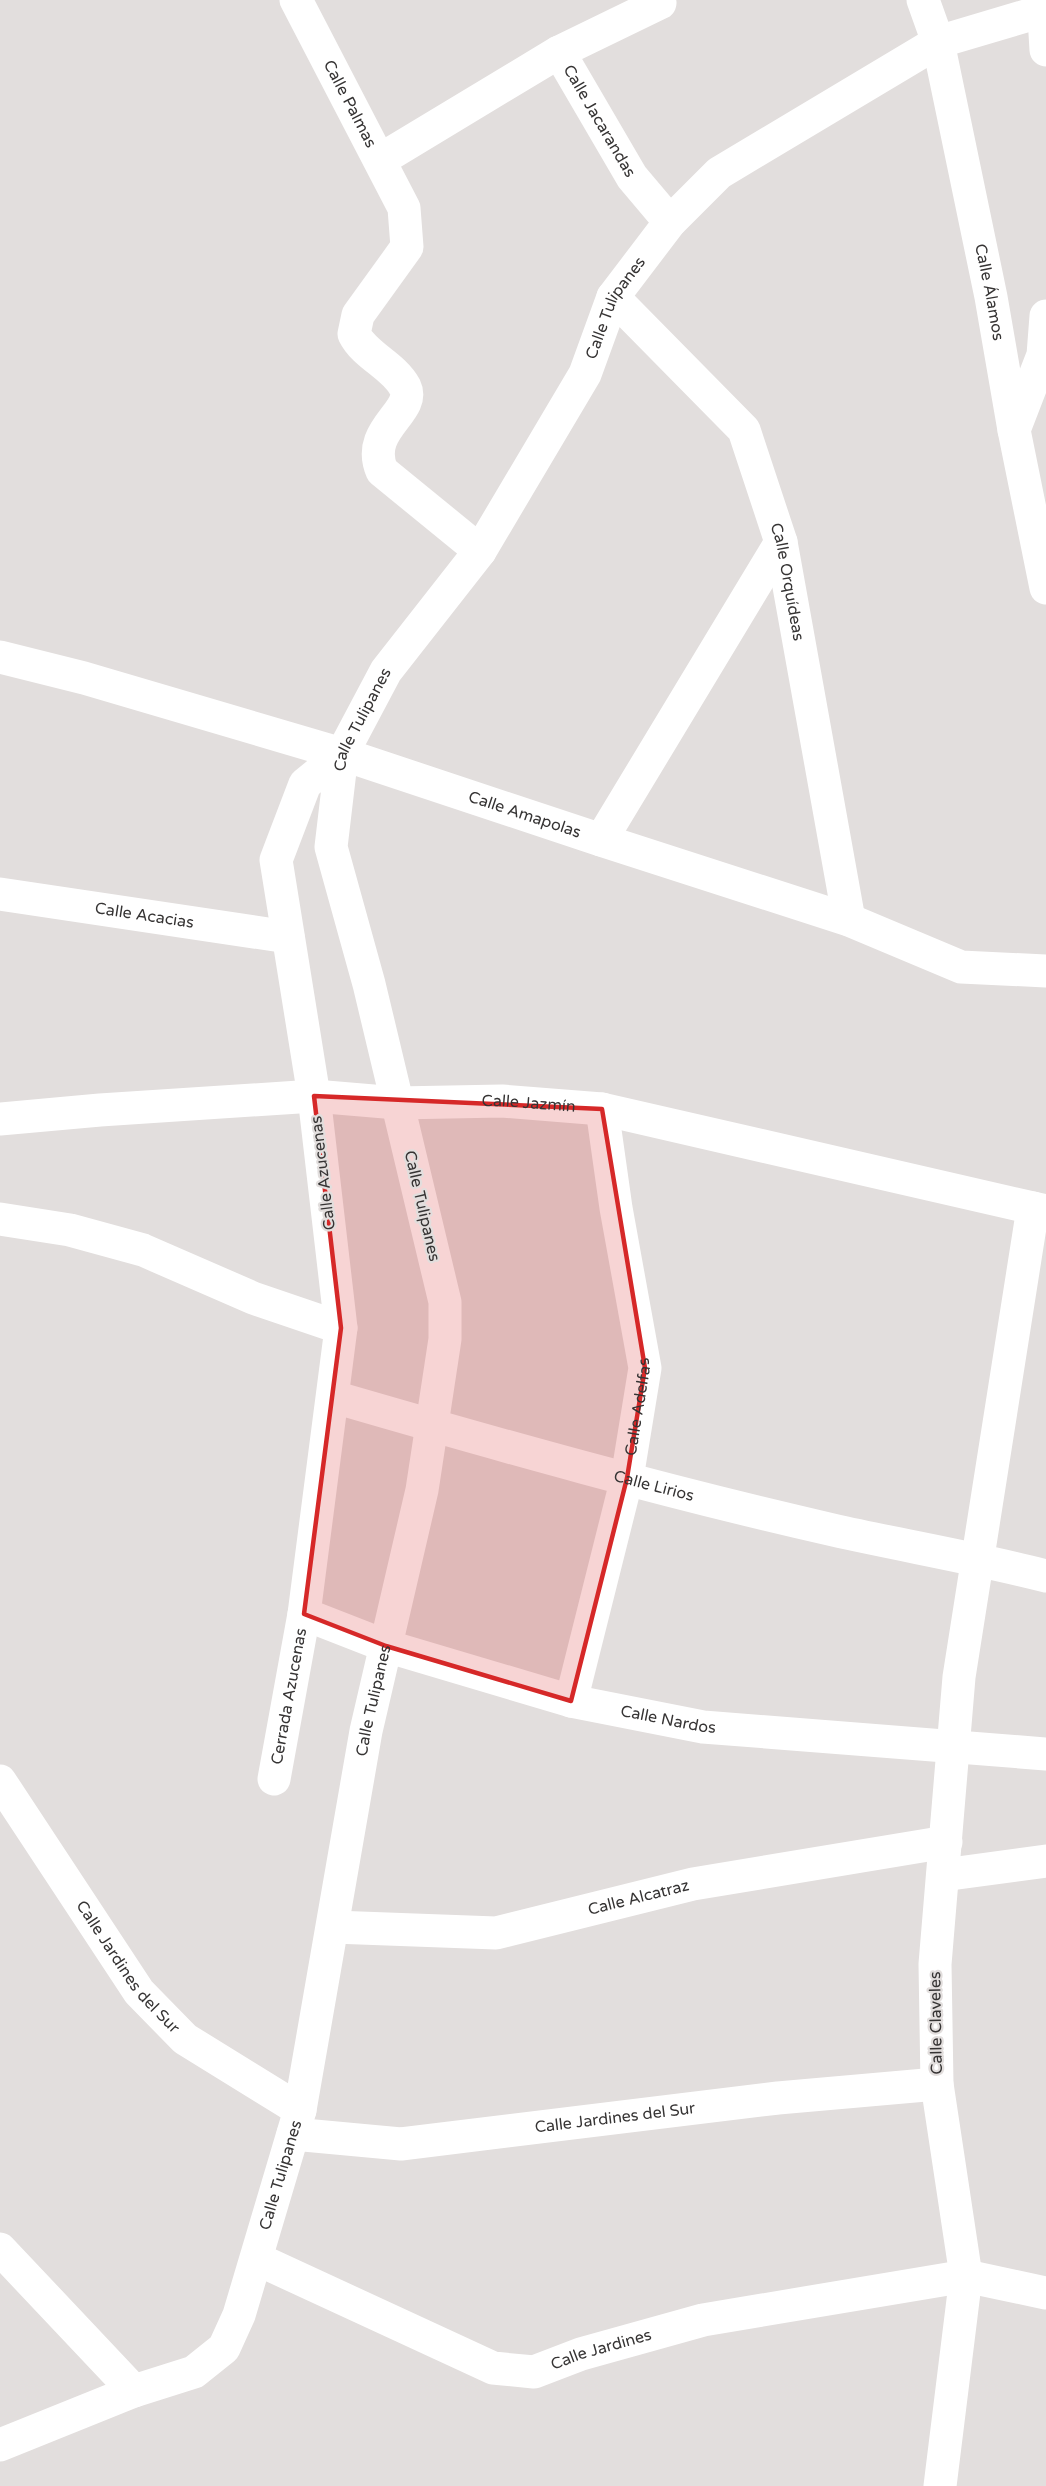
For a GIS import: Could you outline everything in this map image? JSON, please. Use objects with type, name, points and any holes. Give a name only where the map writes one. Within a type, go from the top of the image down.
[{"type":"street","name":"Calle Palmas","points":[[296,0],[404,208],[407,246],[358,315],[354,334],[359,345],[406,388],[406,402],[378,442],[376,459],[382,471],[480,551]]},
{"type":"street","name":"Calle Jacarandas","points":[[658,0],[660,3],[559,52],[632,177],[670,222]]},
{"type":"street","name":"Calle Álamos","points":[[923,0],[938,42],[991,297],[1014,430],[1046,588]]},
{"type":"street","points":[[1044,7],[1046,50]]},
{"type":"street","name":"Calle Tulipanes","points":[[0,2445],[134,2391],[194,2372],[224,2348],[239,2315],[297,2122],[366,1731],[422,1491],[445,1339],[445,1302],[369,984],[331,847],[342,754],[386,670],[480,551],[585,374],[614,297],[670,222],[719,173],[938,42],[1044,7]]},
{"type":"street","points":[[380,160],[559,52]]},
{"type":"street","name":"Calle Orquídeas","points":[[614,297],[744,430],[781,542],[849,920]]},
{"type":"street","points":[[1014,430],[1043,355],[1046,316]]},
{"type":"street","points":[[601,840],[781,542]]},
{"type":"street","name":"Calle Amapolas","points":[[0,657],[84,678],[342,754],[849,920],[961,967],[1046,972]]},
{"type":"street","name":"Calle Azucenas","points":[[304,1614],[334,1397],[341,1328],[314,1096],[276,860],[305,784],[342,754]]},
{"type":"street","name":"Calle Acacias","points":[[0,894],[288,937]]},
{"type":"street","name":"Calle Jazmín","points":[[0,1119],[314,1096],[397,1103],[502,1101],[602,1108],[1040,1209]]},
{"type":"street","name":"Calle Adelfas","points":[[571,1701],[627,1478],[645,1368],[616,1208],[602,1108]]},
{"type":"street","name":"Calle Claveles","points":[[940,2486],[966,2276],[937,2084],[935,1964],[959,1677],[977,1559],[1040,1209]]},
{"type":"street","points":[[0,1219],[70,1230],[143,1250],[253,1298],[341,1328]]},
{"type":"street","name":"Calle Lirios","points":[[334,1397],[432,1426],[627,1478],[834,1530],[977,1559],[1046,1576]]},
{"type":"street","name":"Calle Nardos","points":[[304,1614],[386,1646],[571,1701],[703,1727],[1046,1754]]},
{"type":"street","name":"Cerrada Azucenas","points":[[274,1779],[304,1614]]},
{"type":"street","name":"Calle Jardines del Sur","points":[[0,1781],[139,1992],[185,2039],[297,2122],[401,2144],[778,2098],[937,2084]]},
{"type":"street","name":"Calle Alcatraz","points":[[333,1927],[496,1933],[693,1884],[946,1842]]},
{"type":"street","points":[[943,1875],[1046,1861]]},
{"type":"street","points":[[0,2250],[134,2391]]},
{"type":"street","name":"Calle Jardines","points":[[257,2259],[493,2368],[534,2372],[581,2354],[703,2320],[966,2276]]},
{"type":"street","points":[[966,2276],[1046,2294]]},
{"type":"highlighted area","points":[[314,1096],[602,1109],[645,1368],[627,1478],[571,1701],[386,1646],[304,1614],[341,1328]]}]
